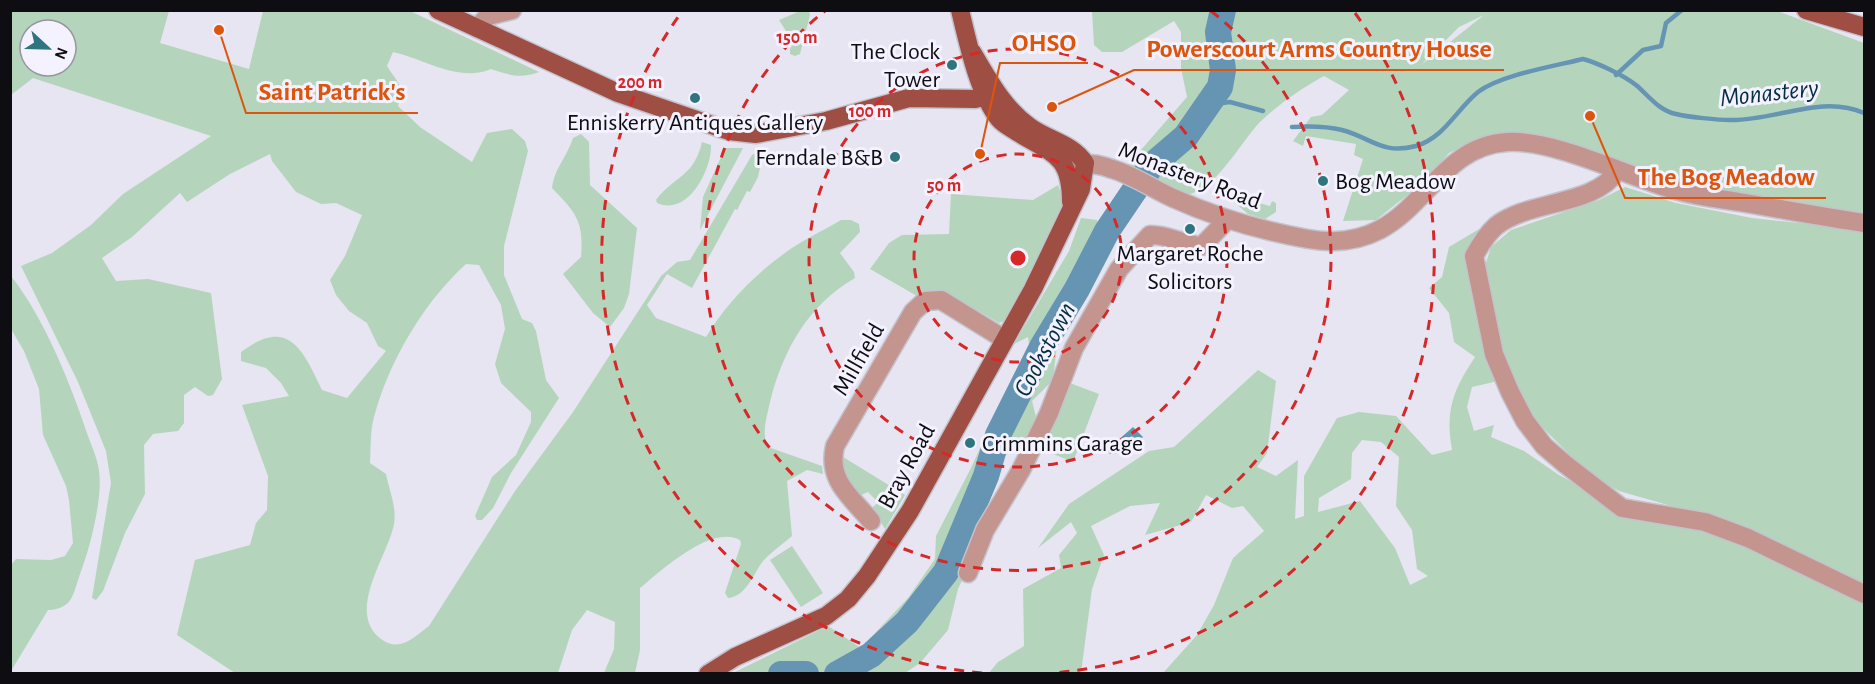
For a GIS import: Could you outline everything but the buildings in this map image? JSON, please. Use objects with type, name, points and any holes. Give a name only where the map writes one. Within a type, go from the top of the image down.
[{"type":"main road","points":[[438,10],[618,93],[729,131],[756,134],[826,121],[909,98],[975,99],[991,95]]},
{"type":"main road","points":[[960,10],[972,52],[1000,121],[1048,148],[1068,169]]},
{"type":"main road","points":[[1806,10],[1864,27]]},
{"type":"main road","points":[[991,95],[1021,120],[1079,153],[1085,163]]},
{"type":"main road","name":"Bray Road","points":[[708,674],[735,657],[826,616],[848,599],[867,576],[910,511],[1033,289],[1081,189],[1085,163]]},
{"type":"main road","name":"Bray Road","points":[[1068,169],[1071,210]]},
{"type":"street","points":[[477,28],[488,16],[512,10]]},
{"type":"street","name":"Monastery Road","points":[[1068,169],[1085,163],[1117,170],[1173,198],[1228,219],[1311,240],[1352,241],[1377,232],[1397,220],[1462,158],[1504,142],[1526,142],[1566,152],[1674,190],[1864,223]]},
{"type":"street","points":[[1617,171],[1610,181],[1584,194],[1537,208],[1498,225],[1474,256],[1494,354],[1525,421],[1545,446],[1598,491],[1622,508],[1715,526],[1795,560],[1864,594]]},
{"type":"street","points":[[968,573],[985,530],[1021,470],[1044,423],[1074,348],[1119,269],[1150,235],[1163,235],[1195,246],[1202,246],[1228,219]]},
{"type":"street","name":"Millfield","points":[[871,521],[833,474],[832,461],[835,446],[914,312],[926,301],[941,300],[1004,339]]},
{"type":"green space","points":[[10,11],[169,11],[160,43],[249,69],[263,11],[410,11],[539,72],[521,76],[491,69],[479,73],[454,72],[393,52],[387,66],[400,88],[398,106],[420,127],[472,162],[487,133],[512,129],[525,141],[528,151],[504,246],[504,275],[522,319],[532,323],[536,331],[546,380],[559,398],[511,473],[493,508],[482,520],[477,520],[475,516],[492,477],[516,455],[531,422],[531,412],[501,383],[495,364],[505,329],[501,305],[479,265],[466,264],[436,296],[410,334],[389,375],[373,422],[370,463],[386,474],[395,518],[372,583],[367,614],[371,628],[381,639],[394,644],[401,644],[412,639],[429,626],[515,491],[573,412],[661,276],[677,262],[690,260],[752,155],[764,149],[758,177],[750,192],[747,191],[737,210],[735,209],[692,288],[667,274],[647,305],[656,318],[706,337],[741,291],[785,253],[841,220],[851,220],[859,224],[860,232],[840,253],[854,272],[855,278],[824,301],[800,331],[782,364],[767,413],[765,431],[768,447],[822,466],[823,474],[807,470],[787,481],[792,536],[763,561],[745,589],[735,596],[728,598],[725,593],[741,544],[740,540],[728,537],[715,538],[687,551],[640,588],[640,650],[635,673],[604,673],[614,649],[615,622],[587,610],[572,630],[558,673],[235,673],[177,635],[195,560],[250,545],[256,523],[267,510],[268,476],[242,405],[289,396],[281,383],[266,368],[241,361],[241,352],[271,337],[292,342],[308,361],[322,390],[347,398],[386,351],[378,346],[367,323],[349,311],[336,295],[330,280],[345,256],[362,215],[336,203],[321,204],[296,192],[272,161],[270,154],[230,174],[187,202],[180,193],[132,237],[102,258],[116,281],[148,279],[211,293],[222,379],[213,395],[208,396],[195,387],[184,395],[184,423],[178,431],[153,434],[144,445],[145,494],[125,533],[103,591],[96,600],[92,598],[111,483],[106,451],[78,382],[21,266],[52,253],[91,225],[123,194],[211,136],[33,78],[11,95]]},
{"type":"green space","points":[[800,11],[809,11],[810,15],[800,54],[795,56],[790,54],[790,49],[796,37],[794,33],[786,31],[779,20]]},
{"type":"green space","points":[[1092,11],[1777,11],[1864,43],[1864,219],[1672,185],[1528,134],[1479,138],[1449,153],[1421,184],[1376,220],[1343,221],[1363,159],[1354,155],[1356,144],[1306,136],[1303,146],[1293,141],[1311,117],[1322,115],[1349,90],[1324,76],[1291,97],[1260,122],[1216,177],[1206,186],[1195,192],[1180,193],[1127,166],[1187,97],[1181,68],[1181,32],[1174,21],[1122,52],[1102,52],[1094,45]],"holes":[[[1484,15],[1421,65],[1459,27]]]},
{"type":"green space","points":[[581,134],[589,142],[590,185],[637,228],[629,294],[624,308],[610,327],[593,313],[563,274],[581,257],[581,235],[573,211],[552,188],[573,138]]},
{"type":"green space","points":[[702,142],[711,145],[710,155],[703,178],[696,188],[679,203],[668,206],[657,203],[656,200],[663,192],[689,169]]},
{"type":"green space","points":[[725,148],[743,148],[700,230],[703,197]]},
{"type":"green space","points":[[1058,185],[1064,202],[1062,217],[1007,320],[999,323],[951,295],[939,292],[917,296],[870,269],[889,243],[902,235],[949,234],[951,194],[1033,200]]},
{"type":"green space","points":[[1625,187],[1676,203],[1752,218],[1864,230],[1864,584],[1748,528],[1619,491],[1592,477],[1537,422],[1505,369],[1484,269],[1491,247],[1511,230],[1599,200]]},
{"type":"green space","points":[[1244,194],[1260,198],[1259,203],[1270,206],[1272,201],[1276,203],[1276,212],[1265,219],[1248,214],[1234,202]]},
{"type":"green space","points":[[1081,218],[1097,220],[1106,254],[1084,286],[1058,336],[1053,380],[1032,401],[1036,417],[1026,438],[980,477],[966,504],[980,513],[962,548],[971,561],[958,589],[948,630],[920,663],[905,673],[731,674],[828,626],[861,648],[908,598],[935,559],[936,536],[970,470],[1015,373],[1035,367],[1028,337],[1014,344],[1069,251]]},
{"type":"green space","points":[[1496,219],[1467,258],[1498,381],[1472,387],[1467,407],[1474,431],[1494,425],[1491,437],[1524,451],[1559,475],[1600,497],[1705,527],[1864,601],[1864,673],[1163,673],[1197,635],[1214,605],[1233,558],[1264,531],[1243,506],[1232,508],[1206,495],[1191,522],[1145,535],[1160,503],[1130,506],[1091,526],[1104,555],[1092,589],[1081,673],[988,674],[998,662],[1024,646],[1023,589],[1061,568],[1059,555],[1077,533],[1071,522],[1038,548],[1069,504],[1149,451],[1174,447],[1258,370],[1276,381],[1267,453],[1257,467],[1276,476],[1298,460],[1295,519],[1304,516],[1304,476],[1337,418],[1359,412],[1396,416],[1432,455],[1452,450],[1450,412],[1456,390],[1475,357],[1454,342],[1449,313],[1429,288],[1442,277],[1449,247]],"holes":[[[1362,440],[1381,442],[1399,457],[1396,506],[1412,530],[1417,569],[1428,576],[1410,585],[1395,548],[1360,501],[1318,512],[1319,498],[1351,479],[1352,453]]]},
{"type":"green space","points":[[11,276],[35,312],[65,374],[96,458],[100,482],[91,537],[71,599],[63,607],[48,610],[11,671],[11,565],[16,559],[51,560],[65,556],[73,543],[66,486],[43,435],[39,389],[24,351],[11,329]]},
{"type":"green space","points":[[1067,382],[1099,394],[1073,462],[1041,449]]},
{"type":"green space","points":[[843,457],[905,495],[885,529],[872,508],[878,502],[868,492],[859,496],[843,475]]},
{"type":"green space","points":[[792,546],[823,593],[801,607],[770,560]]},
{"type":"water","points":[[1133,427],[1143,437],[1125,453],[1110,454],[1107,450]]},
{"type":"waterway","name":"Cookstown","points":[[837,674],[871,655],[907,622],[946,572],[986,476],[998,435],[1042,347],[1077,289],[1107,231],[1151,166],[1186,136],[1220,87],[1223,70],[1218,32],[1223,10]]},
{"type":"waterway","points":[[1616,75],[1643,50],[1661,46],[1666,23],[1682,10]]},
{"type":"waterway","name":"Monastery","points":[[1292,127],[1336,129],[1386,147],[1416,146],[1443,130],[1470,99],[1488,86],[1528,72],[1583,59],[1624,77],[1659,106],[1681,115],[1730,120],[1747,119],[1831,106],[1864,113]]},
{"type":"waterway","name":"Monastery","points":[[1207,105],[1230,102],[1263,111]]},
{"type":"waterway","name":"Cookstown","points":[[781,674],[806,674]]},
{"type":"place","name":"Saint Patrick's","points":[[219,30]]},
{"type":"place","name":"The Clock Tower","points":[[952,65]]},
{"type":"place","name":"Enniskerry Antiques Gallery","points":[[695,98]]},
{"type":"place","name":"Powerscourt Arms Country House","points":[[1052,107]]},
{"type":"place","name":"The Bog Meadow","points":[[1590,116]]},
{"type":"place","name":"OHSO","points":[[980,154]]},
{"type":"place","name":"Ferndale B&B","points":[[895,157]]},
{"type":"place","name":"Bog Meadow","points":[[1323,181]]},
{"type":"place","name":"Margaret Roche Solicitors","points":[[1190,229]]},
{"type":"place","name":"Crimmins Garage","points":[[970,443]]}]
